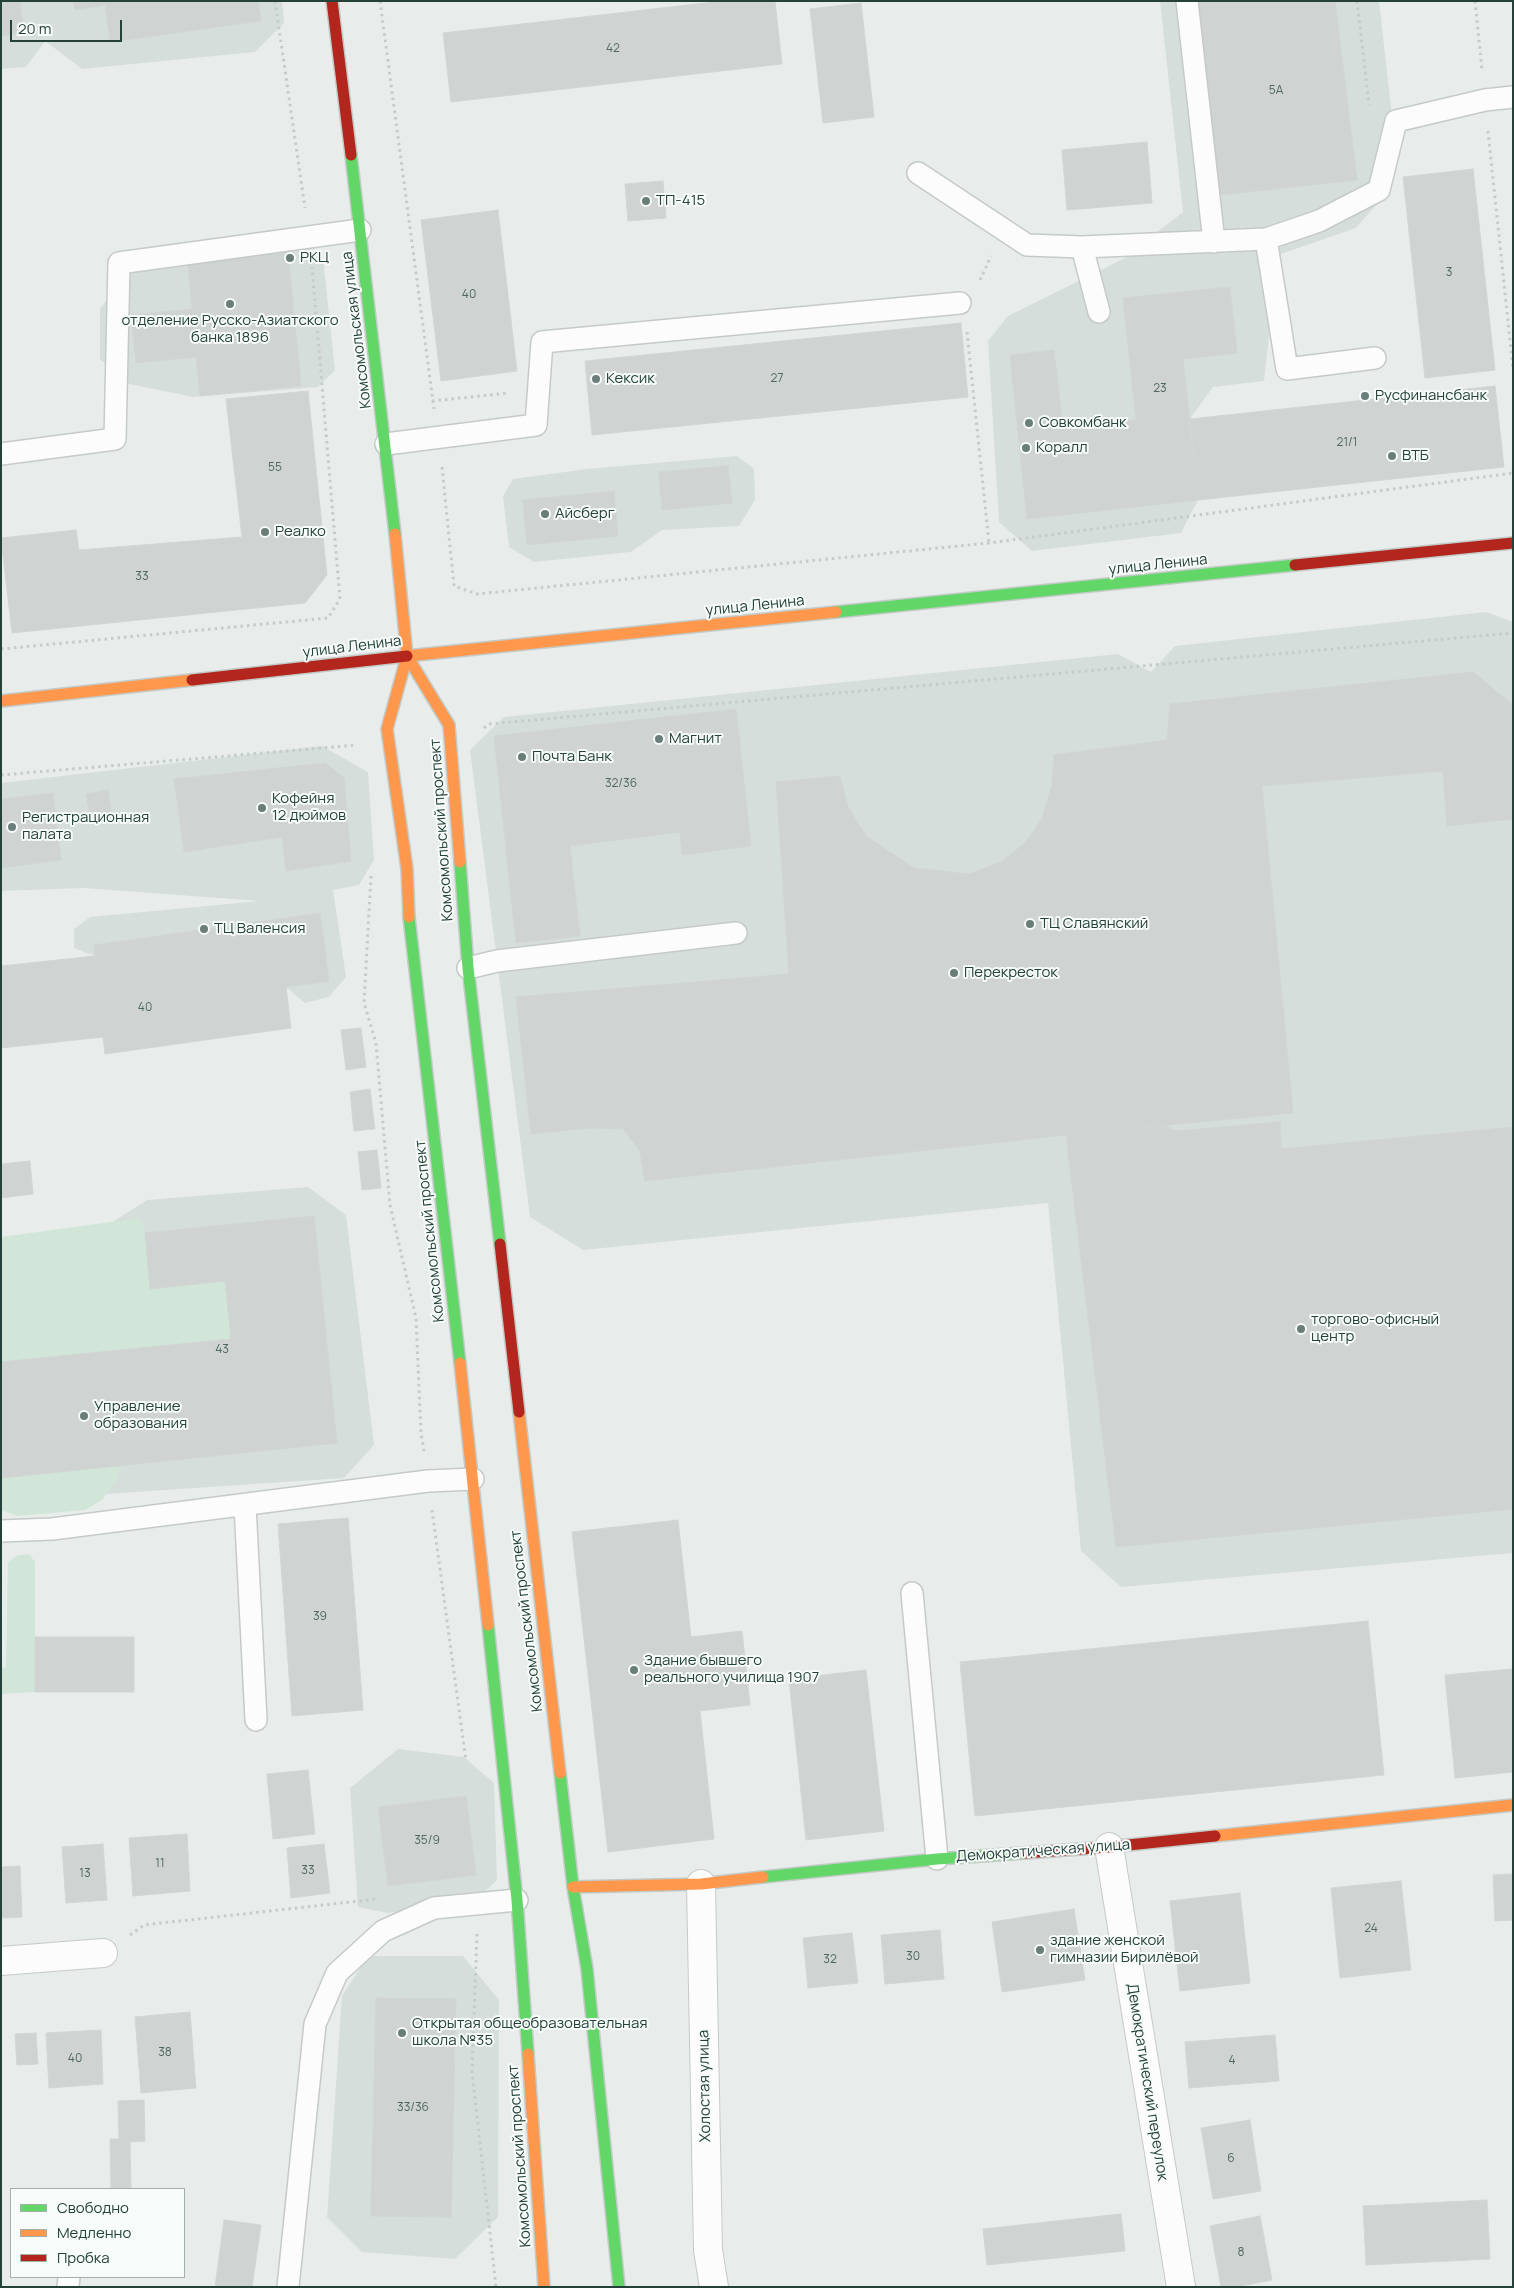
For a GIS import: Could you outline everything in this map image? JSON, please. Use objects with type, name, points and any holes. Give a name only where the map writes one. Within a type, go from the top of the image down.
[{"type":"main road","name":"Комсомольская улица","points":[[332,1],[386,444],[407,656]]},
{"type":"main road","name":"улица Ленина","points":[[2,698],[1513,543]]},
{"type":"main road","name":"Комсомольский проспект","points":[[407,656],[449,725],[468,968],[573,1887],[587,1969],[619,2287]]},
{"type":"main road","name":"Комсомольский проспект","points":[[407,656],[387,729],[407,869],[410,928],[473,1478],[517,1900],[544,2287]]},
{"type":"main road","name":"Демократическая улица","points":[[573,1887],[701,1884],[937,1859],[1109,1847],[1513,1805]]},
{"type":"street","name":"Демократический переулок","points":[[1109,1847],[1181,2287]]},
{"type":"street","name":"Холостая улица","points":[[701,1884],[708,2250],[714,2287]]},
{"type":"street","points":[[1,1960],[102,1953]]},
{"type":"lane","points":[[1187,1],[1214,242]]},
{"type":"lane","points":[[918,173],[1027,245],[1082,246],[1266,239],[1319,221],[1379,190],[1396,121],[1484,100],[1513,97]]},
{"type":"lane","points":[[1,454],[115,439],[119,263],[360,230]]},
{"type":"lane","points":[[1266,239],[1288,369],[1375,358]]},
{"type":"lane","points":[[1082,246],[1099,312]]},
{"type":"lane","points":[[386,444],[536,425],[542,342],[819,318],[960,303]]},
{"type":"lane","points":[[468,968],[497,961],[736,933]]},
{"type":"lane","points":[[1,1531],[52,1529],[428,1481],[473,1478]]},
{"type":"lane","points":[[245,1505],[256,1720]]},
{"type":"lane","points":[[912,1593],[937,1859]]},
{"type":"lane","points":[[288,2287],[314,2024],[336,1973],[384,1931],[434,1908],[517,1900]]},
{"type":"path","points":[[1,649],[328,618],[340,599],[309,238],[275,1]]},
{"type":"path","points":[[380,1],[432,401],[440,437],[454,586],[476,594],[989,543],[1513,473]]},
{"type":"path","points":[[1357,1],[1370,115]]},
{"type":"path","points":[[1475,1],[1513,369]]},
{"type":"path","points":[[976,288],[990,256],[1027,245]]},
{"type":"path","points":[[967,331],[989,543]]},
{"type":"path","points":[[432,401],[539,389]]},
{"type":"path","points":[[482,730],[490,724],[1513,633]]},
{"type":"path","points":[[1,775],[359,745]]},
{"type":"path","points":[[372,873],[364,1003],[376,1043],[390,1205],[416,1318],[421,1433],[468,1771]]},
{"type":"path","points":[[144,1925],[386,1898]]},
{"type":"path","points":[[478,1903],[472,2071],[496,2287]]},
{"type":"shaded area","points":[[1,1],[282,1],[284,23],[255,52],[82,69],[45,41],[26,67],[1,69]]},
{"type":"shaded area","points":[[1160,1],[1379,1],[1396,152],[1375,206],[1356,228],[1278,255],[1264,381],[1213,387],[1190,419],[1198,500],[1181,533],[1032,551],[999,522],[988,341],[1008,316],[1123,259],[1183,212]]},
{"type":"shaded area","points":[[286,234],[323,258],[335,370],[318,387],[193,397],[129,384],[100,359],[100,309],[118,284],[171,244]]},
{"type":"shaded area","points":[[737,456],[754,469],[755,500],[739,526],[662,530],[631,552],[534,562],[509,547],[503,496],[513,479],[587,469]]},
{"type":"shaded area","points":[[1486,612],[1513,622],[1513,1553],[1121,1587],[1081,1551],[1048,1203],[583,1250],[530,1217],[470,750],[504,717],[1118,654],[1151,672],[1175,646]]},
{"type":"shaded area","points":[[322,746],[368,772],[374,860],[359,885],[333,890],[346,977],[329,997],[305,1003],[286,987],[95,956],[74,948],[74,929],[90,917],[260,901],[84,888],[1,891],[1,783]]},
{"type":"shaded area","points":[[308,1187],[346,1215],[374,1445],[344,1478],[1,1501],[1,1309],[111,1223],[147,1200]]},
{"type":"shaded area","points":[[398,1749],[464,1757],[494,1783],[497,1880],[474,1902],[388,1913],[358,1907],[350,1788]]},
{"type":"shaded area","points":[[368,1956],[463,1956],[499,2000],[498,2217],[455,2259],[362,2252],[327,2217],[342,1996]]},
{"type":"green space","points":[[140,1218],[145,1233],[151,1288],[225,1281],[231,1339],[1,1362],[1,1237]]},
{"type":"green space","points":[[122,1465],[115,1483],[102,1500],[85,1510],[18,1516],[1,1510],[1,1469],[2,1477]]},
{"type":"green space","points":[[29,1554],[35,1562],[35,1692],[1,1694],[1,1668],[6,1667],[8,1562],[18,1555]]},
{"type":"building","points":[[1,1],[20,1],[24,33],[1,36]]},
{"type":"building","points":[[73,1],[258,1],[261,21],[110,42],[105,5],[75,10]]},
{"type":"building","points":[[723,1],[775,1],[782,64],[451,102],[443,33]]},
{"type":"building","points":[[1195,1],[1335,1],[1357,180],[1219,195]]},
{"type":"building","points":[[861,3],[874,117],[823,123],[810,9]]},
{"type":"building","points":[[1147,142],[1152,203],[1067,210],[1062,150]]},
{"type":"building","points":[[1473,169],[1495,370],[1425,378],[1403,177]]},
{"type":"building","name":"ТП-415","points":[[663,181],[666,218],[628,221],[625,184]]},
{"type":"building","points":[[498,210],[517,371],[441,381],[421,220]]},
{"type":"building","points":[[288,253],[301,386],[200,396],[196,357],[136,363],[131,315],[192,309],[188,263]]},
{"type":"building","points":[[1230,287],[1237,353],[1183,359],[1198,500],[1027,519],[1010,355],[1054,350],[1063,428],[1136,420],[1123,298]]},
{"type":"building","points":[[961,323],[968,397],[592,435],[585,361]]},
{"type":"building","points":[[1495,386],[1504,467],[1198,500],[1190,419]]},
{"type":"building","points":[[308,391],[327,575],[305,603],[242,537],[226,399]]},
{"type":"building","points":[[728,466],[732,503],[662,510],[659,472]]},
{"type":"building","points":[[614,491],[618,536],[527,545],[523,500]]},
{"type":"building","points":[[76,530],[79,550],[242,537],[305,603],[12,633],[1,538]]},
{"type":"building","name":"ТЦ Славянский","points":[[1473,672],[1513,705],[1513,819],[1447,826],[1443,771],[1262,786],[1293,1113],[1066,1135],[645,1181],[640,1151],[623,1129],[591,1128],[531,1134],[516,997],[789,974],[776,782],[840,776],[848,807],[866,836],[914,868],[969,874],[1001,862],[1025,843],[1042,819],[1052,785],[1054,755],[1167,740],[1170,704]]},
{"type":"building","points":[[736,709],[751,846],[682,855],[680,832],[570,846],[580,936],[516,943],[494,736]]},
{"type":"building","name":"Кофейня 12 дюймов","points":[[325,763],[344,778],[351,861],[286,871],[282,837],[184,852],[174,779]]},
{"type":"building","points":[[108,790],[112,817],[91,821],[86,794]]},
{"type":"building","points":[[53,793],[61,860],[1,868],[1,799]]},
{"type":"building","points":[[320,913],[329,981],[286,987],[282,952],[97,978],[94,945]]},
{"type":"building","points":[[282,952],[291,1028],[105,1054],[103,1037],[1,1048],[1,966],[95,956],[97,978]]},
{"type":"building","points":[[361,1028],[366,1067],[346,1070],[341,1030]]},
{"type":"building","points":[[370,1089],[375,1129],[354,1131],[350,1092]]},
{"type":"building","name":"торгово-офисный центр","points":[[1280,1122],[1281,1149],[1513,1127],[1513,1509],[1116,1547],[1066,1135],[1165,1126],[1176,1131]]},
{"type":"building","points":[[377,1150],[381,1188],[362,1190],[358,1152]]},
{"type":"building","points":[[30,1161],[33,1194],[1,1198],[1,1164]]},
{"type":"building","points":[[314,1216],[337,1443],[2,1478],[1,1362],[231,1339],[225,1281],[150,1289],[145,1233]]},
{"type":"building","points":[[348,1518],[363,1710],[292,1716],[278,1524]]},
{"type":"building","points":[[678,1520],[691,1637],[742,1631],[750,1705],[700,1711],[714,1839],[608,1852],[572,1532]]},
{"type":"building","points":[[1368,1621],[1384,1775],[975,1816],[960,1662]]},
{"type":"building","points":[[35,1637],[134,1637],[134,1692],[35,1692]]},
{"type":"building","points":[[1513,1669],[1513,1772],[1455,1778],[1445,1675]]},
{"type":"building","points":[[866,1670],[884,1831],[806,1840],[789,1679]]},
{"type":"building","points":[[308,1770],[315,1834],[273,1839],[267,1774]]},
{"type":"building","points":[[466,1796],[476,1875],[388,1886],[378,1807]]},
{"type":"building","points":[[187,1834],[190,1891],[133,1896],[129,1838]]},
{"type":"building","points":[[103,1844],[107,1900],[66,1903],[62,1847]]},
{"type":"building","points":[[324,1844],[330,1893],[291,1898],[287,1848]]},
{"type":"building","points":[[20,1866],[22,1917],[1,1918],[1,1867]]},
{"type":"building","points":[[1513,1874],[1513,1920],[1495,1921],[1493,1875]]},
{"type":"building","points":[[1401,1881],[1411,1970],[1340,1978],[1331,1888]]},
{"type":"building","points":[[1240,1893],[1250,1983],[1180,1991],[1170,1901]]},
{"type":"building","points":[[1074,1909],[1085,1980],[1002,1992],[992,1922]]},
{"type":"building","points":[[940,1930],[944,1979],[885,1984],[881,1935]]},
{"type":"building","points":[[852,1933],[858,1983],[808,1988],[803,1938]]},
{"type":"building","points":[[376,1998],[456,1999],[451,2217],[371,2216]]},
{"type":"building","points":[[190,2012],[196,2088],[141,2093],[135,2017]]},
{"type":"building","points":[[101,2030],[103,2084],[49,2088],[46,2033]]},
{"type":"building","points":[[36,2033],[38,2064],[17,2065],[15,2034]]},
{"type":"building","points":[[1275,2035],[1279,2081],[1189,2088],[1185,2042]]},
{"type":"building","points":[[144,2100],[145,2141],[130,2142],[131,2188],[111,2188],[110,2139],[119,2139],[118,2101]]},
{"type":"building","points":[[1250,2120],[1261,2191],[1213,2199],[1201,2128]]},
{"type":"building","points":[[1487,2200],[1490,2259],[1366,2265],[1363,2206]]},
{"type":"building","points":[[1121,2214],[1125,2251],[987,2265],[983,2229]]},
{"type":"building","points":[[1260,2216],[1272,2280],[1236,2287],[1221,2287],[1210,2226]]},
{"type":"building","points":[[224,2220],[261,2225],[252,2287],[215,2287]]},
{"type":"traffic: fast","points":[[351,155],[395,534]]},
{"type":"traffic: fast","points":[[836,612],[1295,565]]},
{"type":"traffic: fast","points":[[460,862],[468,968],[500,1244]]},
{"type":"traffic: fast","points":[[409,917],[460,1363]]},
{"type":"traffic: fast","points":[[488,1625],[517,1900],[528,2054]]},
{"type":"traffic: fast","points":[[560,1773],[573,1887],[587,1969],[619,2287]]},
{"type":"traffic: fast","points":[[763,1877],[937,1859],[1024,1853]]},
{"type":"traffic: slow","points":[[395,534],[407,656],[387,729],[407,869],[409,917]]},
{"type":"traffic: slow","points":[[407,656],[836,612]]},
{"type":"traffic: slow","points":[[407,656],[449,725],[460,862]]},
{"type":"traffic: slow","points":[[1,701],[192,680]]},
{"type":"traffic: slow","points":[[460,1363],[488,1625]]},
{"type":"traffic: slow","points":[[519,1412],[560,1773]]},
{"type":"traffic: slow","points":[[1215,1836],[1513,1805]]},
{"type":"traffic: slow","points":[[573,1887],[701,1884],[763,1877]]},
{"type":"traffic: slow","points":[[528,2054],[544,2287]]},
{"type":"traffic: jam","points":[[332,1],[351,155]]},
{"type":"traffic: jam","points":[[1295,565],[1513,543]]},
{"type":"traffic: jam","points":[[192,680],[407,656]]},
{"type":"traffic: jam","points":[[500,1244],[519,1412]]},
{"type":"traffic: jam","points":[[1024,1853],[1109,1847],[1215,1836]]},
{"type":"place","name":"ТП-415","points":[[646,201]]},
{"type":"place","name":"РКЦ","points":[[290,258]]},
{"type":"place","name":"отделение Русско-Азиатского банка 1896","points":[[230,304]]},
{"type":"place","name":"Кексик","points":[[596,379]]},
{"type":"place","name":"Русфинансбанк","points":[[1365,396]]},
{"type":"place","name":"Совкомбанк","points":[[1029,423]]},
{"type":"place","name":"Коралл","points":[[1026,448]]},
{"type":"place","name":"ВТБ","points":[[1392,456]]},
{"type":"place","name":"Айсберг","points":[[545,514]]},
{"type":"place","name":"Реалко","points":[[265,532]]},
{"type":"place","name":"Магнит","points":[[659,739]]},
{"type":"place","name":"Почта Банк","points":[[522,757]]},
{"type":"place","name":"Кофейня 12 дюймов","points":[[262,808]]},
{"type":"place","name":"Регистрационная палата","points":[[12,827]]},
{"type":"place","name":"ТЦ Славянский","points":[[1030,924]]},
{"type":"place","name":"ТЦ Валенсия","points":[[204,929]]},
{"type":"place","name":"Перекресток","points":[[954,973]]},
{"type":"place","name":"торгово-офисный центр","points":[[1301,1329]]},
{"type":"place","name":"Управление образования","points":[[84,1416]]},
{"type":"place","name":"Здание бывшего реального училища 1907","points":[[634,1670]]},
{"type":"place","name":"здание женской гимназии Бирилёвой","points":[[1040,1950]]},
{"type":"place","name":"Открытая общеобразовательная школа №35","points":[[402,2033]]}]
